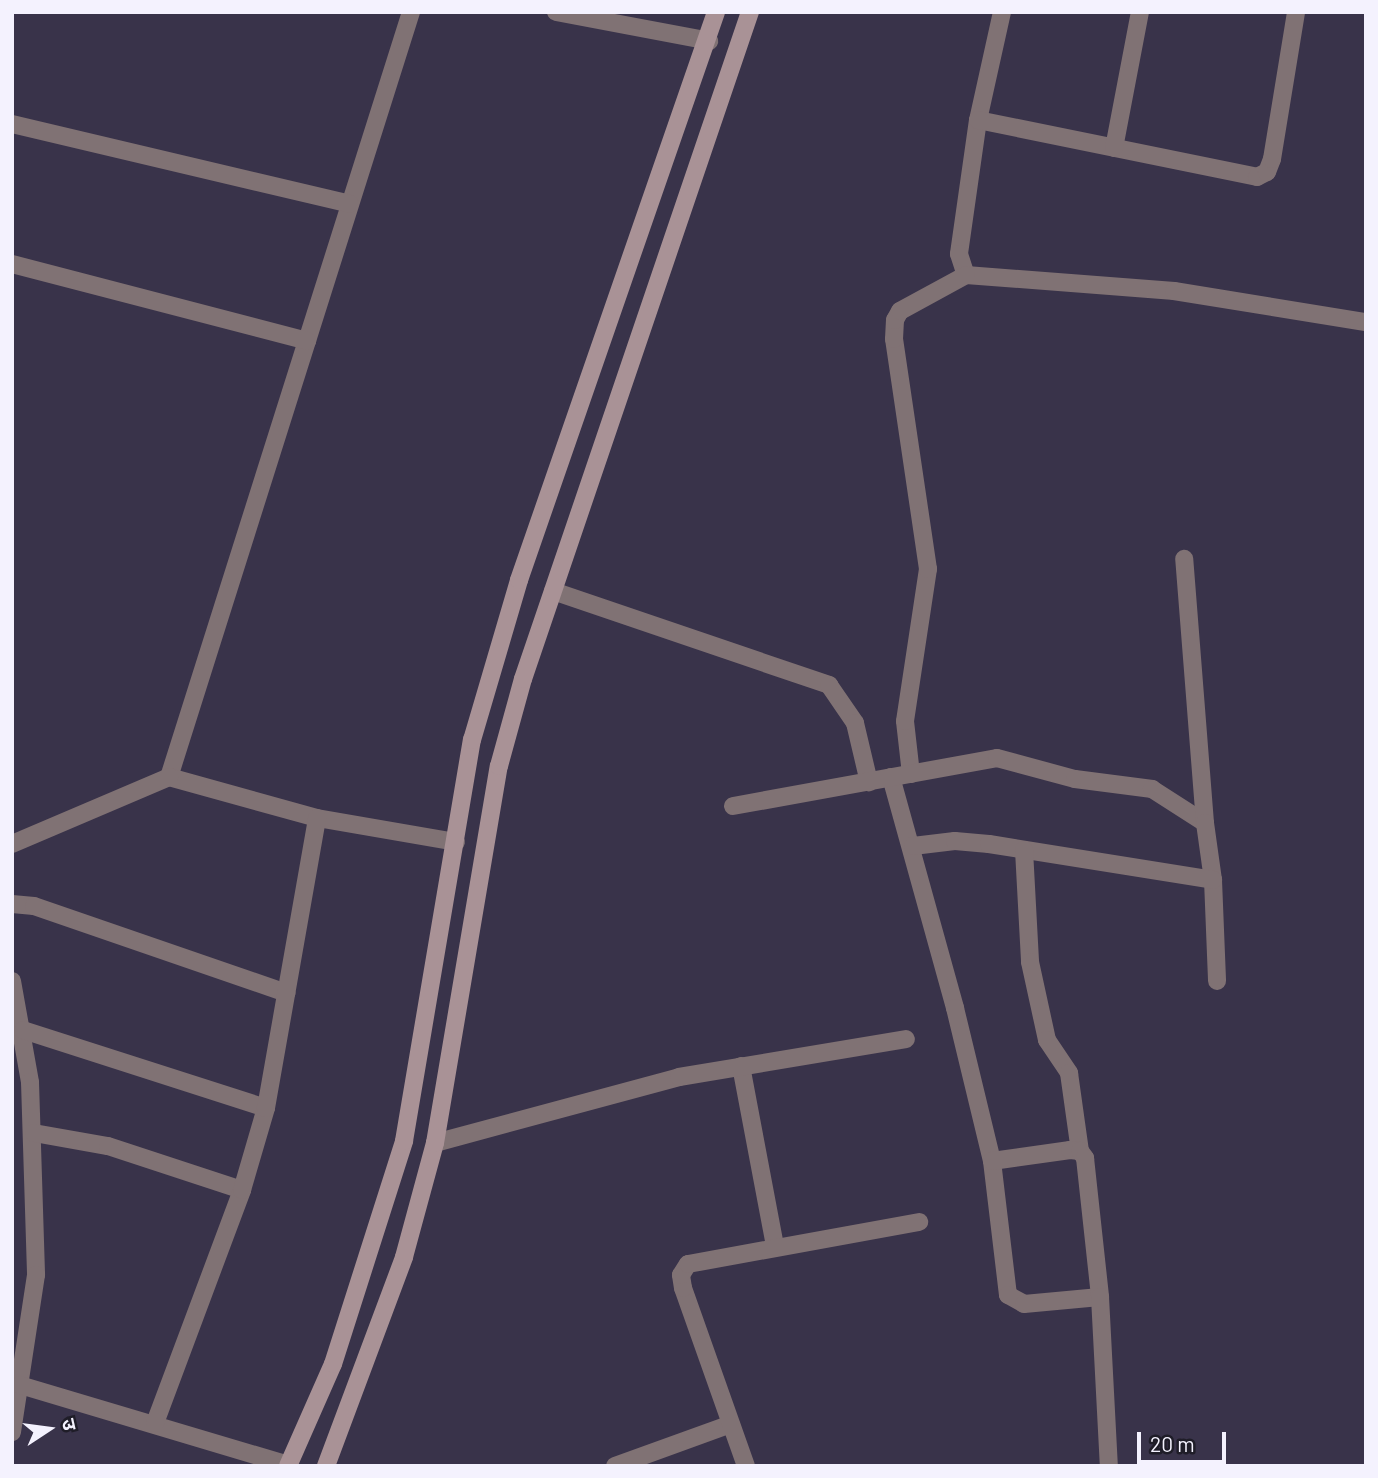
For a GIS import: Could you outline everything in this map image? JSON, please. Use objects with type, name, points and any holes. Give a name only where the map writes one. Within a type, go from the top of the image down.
[{"type":"main road","points":[[288,1465],[333,1364],[404,1141],[472,740],[519,580],[709,41],[716,12]]},
{"type":"main road","points":[[326,1466],[404,1257],[435,1143],[499,766],[553,591],[750,12]]},
{"type":"street","points":[[169,777],[411,12]]},
{"type":"street","points":[[556,12],[709,41]]},
{"type":"street","points":[[966,275],[959,254],[978,120],[1002,12]]},
{"type":"street","points":[[1114,148],[1140,12]]},
{"type":"street","points":[[978,120],[1257,177],[1267,172],[1296,12]]},
{"type":"street","points":[[12,124],[350,204]]},
{"type":"street","points":[[12,264],[307,341]]},
{"type":"street","points":[[911,774],[905,722],[928,569],[894,339],[895,320],[900,311],[966,275],[1174,291],[1366,322]]},
{"type":"street","points":[[1184,559],[1205,823],[1213,880],[1217,981]]},
{"type":"street","points":[[553,591],[829,685],[855,723],[869,782]]},
{"type":"street","points":[[733,806],[997,758],[1075,779],[1152,789],[1205,823]]},
{"type":"street","points":[[12,844],[169,777],[317,818],[456,842]]},
{"type":"street","points":[[891,777],[912,846],[992,1161],[1007,1288],[1014,1302],[1100,1297]]},
{"type":"street","points":[[155,1423],[243,1190],[266,1108],[317,818]]},
{"type":"street","points":[[912,846],[955,841],[1213,880]]},
{"type":"street","points":[[1024,850],[1030,962],[1047,1040],[1069,1073],[1080,1152],[1088,1169],[1100,1297],[1109,1466]]},
{"type":"street","points":[[12,904],[34,906],[286,993]]},
{"type":"street","points":[[12,981],[23,1030],[34,1133],[36,1275],[12,1432]]},
{"type":"street","points":[[23,1030],[266,1108]]},
{"type":"street","points":[[435,1143],[617,1091],[741,1066],[906,1039]]},
{"type":"street","points":[[741,1066],[775,1246]]},
{"type":"street","points":[[34,1133],[108,1146],[243,1190]]},
{"type":"street","points":[[992,1161],[1080,1152]]},
{"type":"street","points":[[746,1466],[681,1275],[688,1264],[702,1258],[919,1222]]},
{"type":"street","points":[[20,1385],[155,1423],[288,1465]]},
{"type":"street","points":[[615,1466],[731,1424]]}]
